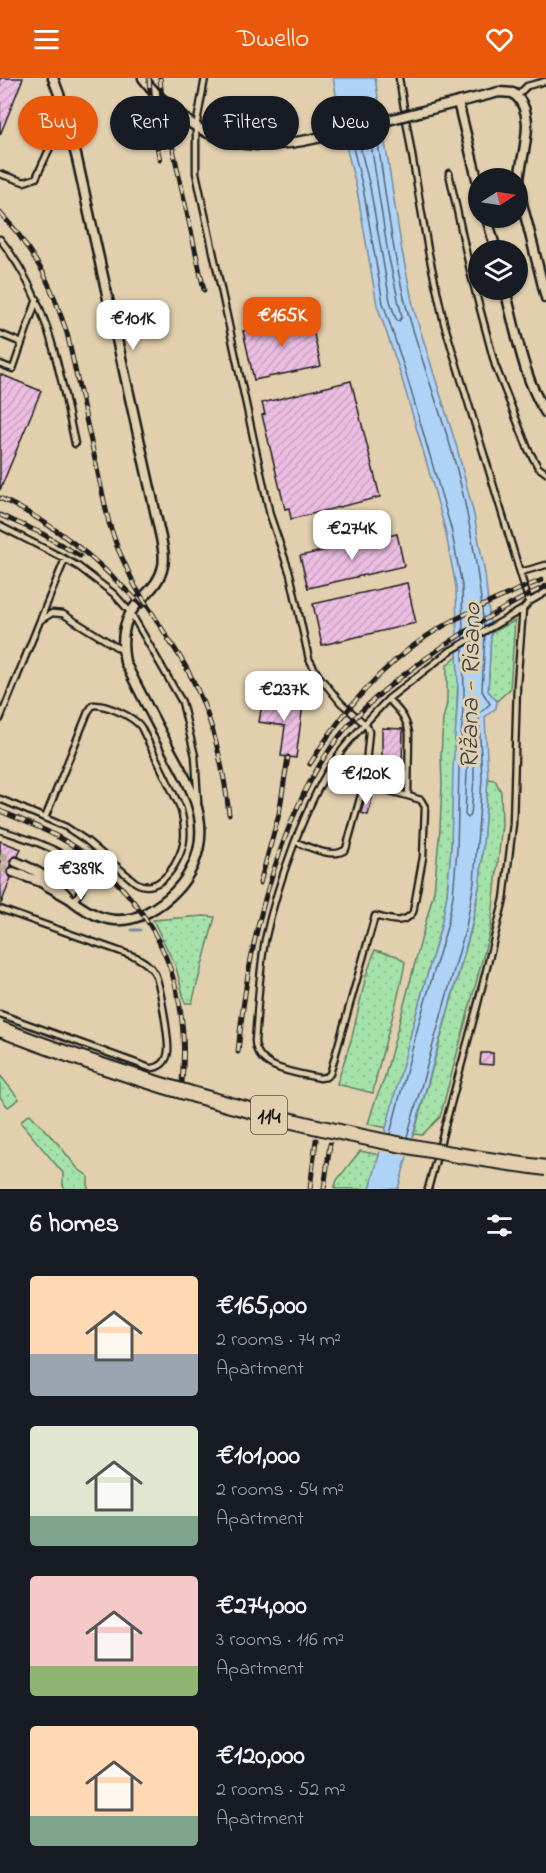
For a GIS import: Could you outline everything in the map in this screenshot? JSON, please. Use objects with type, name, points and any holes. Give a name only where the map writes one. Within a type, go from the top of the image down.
[{"type":"main road","name":"114","points":[[0,1029],[164,1086],[294,1121],[456,1155],[546,1168]]},
{"type":"street","points":[[53,78],[59,96]]},
{"type":"street","points":[[143,78],[162,99],[196,127],[227,141],[257,145],[285,144],[322,137],[499,92],[513,93],[523,107],[527,132],[520,174],[520,194],[546,298]]},
{"type":"street","points":[[458,102],[474,168]]},
{"type":"street","points":[[15,867],[91,914],[113,920],[135,918],[166,901],[176,891],[192,869],[199,844],[199,815],[189,786],[125,662],[123,651],[124,630],[131,613],[160,577],[164,556],[75,150]]},
{"type":"street","points":[[508,300],[532,385],[546,413]]},
{"type":"lane","points":[[205,78],[196,127],[196,173],[270,515],[290,574],[306,648],[313,667],[341,703],[364,724],[369,735],[364,784],[348,845],[344,851],[333,854],[296,842]]},
{"type":"lane","points":[[399,78],[428,250],[444,323],[529,602]]},
{"type":"lane","points":[[517,96],[527,86],[546,81]]},
{"type":"lane","points":[[0,174],[24,182],[36,178],[49,150]]},
{"type":"lane","points":[[449,173],[471,275],[495,365],[528,449],[538,467],[546,473]]},
{"type":"lane","points":[[0,239],[13,256],[37,298],[56,353],[75,444]]},
{"type":"lane","points":[[0,364],[13,369],[37,298]]},
{"type":"lane","points":[[0,334],[22,343]]},
{"type":"lane","points":[[0,526],[65,559],[114,594],[131,613],[177,691],[185,712],[195,756],[199,815]]},
{"type":"lane","points":[[0,719],[65,559]]},
{"type":"lane","points":[[521,572],[546,566]]},
{"type":"lane","points":[[364,784],[421,800],[424,803],[426,811],[423,857],[413,912],[410,916],[403,921],[375,916],[330,1074],[323,1078],[278,1068],[261,1057],[255,1047],[265,941],[296,842],[324,778],[339,754],[388,699],[450,651],[523,609],[529,602],[546,592]]},
{"type":"lane","points":[[428,1189],[504,899],[513,824],[517,684],[523,609]]},
{"type":"lane","points":[[40,622],[43,617],[52,613],[63,614],[123,651]]},
{"type":"lane","points":[[388,699],[402,713],[409,733],[408,796]]},
{"type":"lane","points":[[0,799],[66,827],[87,841],[135,882],[145,886],[155,884],[172,869],[182,851],[184,818],[141,727],[130,717],[97,705],[93,705],[88,712],[45,818]]},
{"type":"lane","points":[[0,830],[46,846],[73,864],[80,871],[83,883],[82,889],[71,900]]},
{"type":"lane","points":[[0,909],[136,957],[150,967],[158,980],[168,1052],[161,1065],[150,1068],[0,1014]]},
{"type":"green space","points":[[515,621],[510,689],[497,701],[488,691],[491,633]]},
{"type":"green space","points":[[459,654],[447,895],[388,1128],[368,1124],[384,1080],[434,891],[440,828],[441,756],[443,720],[447,703],[447,665]]},
{"type":"green space","points":[[488,779],[495,780],[501,792],[502,824],[491,927],[440,1117],[422,1135],[414,1134],[472,926],[480,882]]},
{"type":"green space","points":[[215,917],[192,1003],[185,1003],[176,967],[153,920]]},
{"type":"green space","points":[[375,950],[397,956],[405,962],[373,1093],[337,1084]]},
{"type":"green space","points":[[0,1075],[19,1099],[8,1107],[0,1097]]},
{"type":"green space","points":[[30,1114],[78,1169],[88,1176],[88,1189],[65,1189],[63,1173],[21,1123]]},
{"type":"green space","points":[[360,1151],[380,1155],[371,1189],[334,1189],[337,1180]]},
{"type":"water","points":[[333,78],[375,78],[378,96],[336,96]]},
{"type":"water","name":"Rižana - Risano","points":[[347,150],[386,150],[414,310],[457,448],[474,515],[485,574],[491,633],[488,691],[497,701],[496,708],[485,717],[488,779],[480,882],[471,928],[398,1189],[370,1189],[441,926],[447,895],[458,693],[456,587],[445,529],[427,464],[377,305],[357,190]]},
{"type":"pier","points":[[382,1131],[416,1138],[410,1157],[376,1151]]},
{"type":"building","points":[[0,78],[23,78],[0,135]]},
{"type":"building","points":[[310,317],[321,366],[254,380],[243,331]]},
{"type":"building","points":[[0,374],[41,391],[0,490]]},
{"type":"building","points":[[351,381],[380,497],[291,519],[289,508],[285,509],[262,415],[265,414],[262,403]]},
{"type":"building","points":[[397,534],[404,566],[308,588],[300,556]]},
{"type":"building","points":[[407,583],[416,623],[322,645],[313,604]]},
{"type":"building","points":[[263,698],[303,704],[296,758],[281,756],[285,726],[259,722]]},
{"type":"building","points":[[382,728],[403,729],[402,759],[382,758]]},
{"type":"building","points":[[365,796],[372,798],[368,815],[361,813]]},
{"type":"building","points":[[0,841],[21,849],[18,856],[10,860],[11,866],[7,869],[7,873],[11,878],[1,904]]},
{"type":"building","points":[[481,1053],[493,1053],[493,1065],[480,1064]]},
{"type":"waterway","points":[[132,930],[140,930]]},
{"type":"tunnel","points":[[0,856],[16,862]]},
{"type":"tunnel","points":[[0,867],[13,872]]},
{"type":"railway","points":[[149,78],[153,129],[160,160]]},
{"type":"railway","points":[[160,78],[162,99],[204,290]]},
{"type":"railway","points":[[0,213],[17,232],[43,272],[55,299],[67,333],[109,523],[135,586],[173,646]]},
{"type":"railway","points":[[0,498],[59,532],[93,559],[142,606]]},
{"type":"railway","points":[[0,515],[41,533],[80,556]]},
{"type":"railway","points":[[310,764],[348,710],[377,678],[409,649],[469,612],[542,580]]},
{"type":"railway","points":[[238,1052],[248,972],[266,895],[295,813],[326,755],[362,711],[405,674],[478,624],[546,586]]},
{"type":"railway","points":[[168,639],[193,680],[210,723],[222,768],[229,814]]},
{"type":"railway","points":[[260,883],[279,814],[288,757]]},
{"type":"railway","points":[[0,811],[55,835],[85,854],[133,901],[151,927],[165,955],[175,985],[181,1016],[182,1082]]},
{"type":"railway","points":[[310,1189],[316,1140]]},
{"type":"railway","points":[[324,1189],[330,1144]]}]
